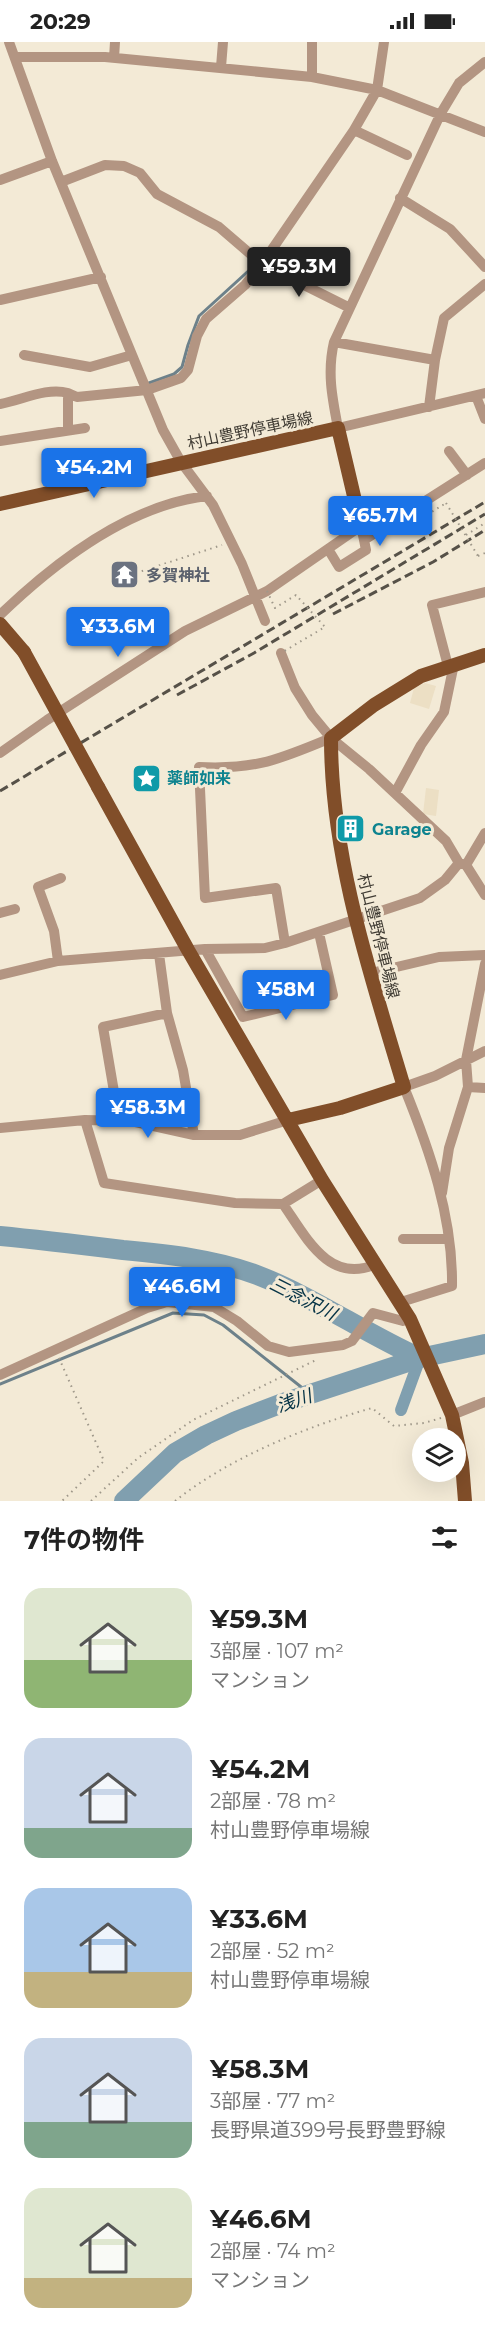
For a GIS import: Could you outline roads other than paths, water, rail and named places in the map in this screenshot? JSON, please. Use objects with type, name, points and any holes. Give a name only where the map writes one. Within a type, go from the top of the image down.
[{"type":"main road","name":"村山豊野停車場線","points":[[0,504],[338,428],[363,533]]},
{"type":"main road","points":[[0,624],[24,652],[188,950],[322,1180],[409,1317],[452,1415],[462,1463],[465,1501]]},
{"type":"main road","points":[[331,738],[374,705],[421,676],[485,655]]},
{"type":"main road","name":"村山豊野停車場線","points":[[331,738],[335,814],[354,919],[404,1087]]},
{"type":"main road","points":[[288,1120],[404,1087]]},
{"type":"street","points":[[9,42],[52,161],[163,430],[181,462],[207,496],[231,542],[265,621]]},
{"type":"street","points":[[114,58],[116,42]]},
{"type":"street","points":[[221,68],[223,42]]},
{"type":"street","points":[[312,42],[312,77]]},
{"type":"street","points":[[0,404],[20,401],[56,389],[77,398],[147,390],[181,378],[188,370],[197,336],[206,319],[244,285],[262,264],[354,130],[377,90],[384,42]]},
{"type":"street","points":[[15,57],[114,58],[312,77],[377,90],[485,132]]},
{"type":"street","points":[[485,62],[459,83],[441,113],[348,307],[334,342],[329,362],[329,380],[338,428],[481,394],[485,418]]},
{"type":"street","points":[[354,130],[407,155]]},
{"type":"street","points":[[0,180],[52,161]]},
{"type":"street","points":[[61,182],[105,165],[124,166],[140,172],[157,194],[219,227],[262,264],[348,307]]},
{"type":"street","points":[[400,198],[450,229],[485,267]]},
{"type":"street","points":[[0,300],[101,278]]},
{"type":"street","points":[[429,407],[435,360],[444,318],[485,284]]},
{"type":"street","points":[[334,342],[435,360]]},
{"type":"street","points":[[24,355],[90,367],[132,355]]},
{"type":"street","points":[[68,430],[69,393]]},
{"type":"street","points":[[0,441],[85,428]]},
{"type":"street","points":[[449,451],[467,475]]},
{"type":"street","points":[[0,753],[185,631],[267,591],[328,549],[363,533],[419,513],[485,463]]},
{"type":"street","points":[[0,615],[33,583],[70,555],[131,519],[184,499],[207,496]]},
{"type":"street","points":[[328,549],[339,567],[366,550],[363,533]]},
{"type":"street","points":[[395,794],[421,745],[444,712],[451,665],[432,605],[485,592]]},
{"type":"street","points":[[281,653],[295,688],[312,715],[331,738],[446,841],[485,895]]},
{"type":"street","points":[[285,943],[276,888],[205,898],[200,767],[231,769],[265,764],[331,738]]},
{"type":"street","points":[[0,975],[58,961],[188,950],[266,948],[319,933],[420,898],[462,864],[485,832]]},
{"type":"street","points":[[58,961],[54,931],[38,887],[61,878]]},
{"type":"street","points":[[0,913],[15,909]]},
{"type":"street","points":[[205,949],[243,1017],[333,995],[319,933]]},
{"type":"street","points":[[159,954],[167,1013],[183,1070],[194,1135]]},
{"type":"street","points":[[370,973],[440,957],[485,955]]},
{"type":"street","points":[[441,1194],[449,1148],[468,1087],[466,1060],[485,964]]},
{"type":"street","points":[[119,1121],[103,1027],[167,1013]]},
{"type":"street","points":[[401,1302],[452,1286],[452,1257],[441,1194],[419,1124],[404,1087],[435,1076],[485,1051]]},
{"type":"street","points":[[468,1087],[485,1088]]},
{"type":"street","points":[[0,1128],[84,1120],[131,1121],[194,1135],[240,1136],[288,1120]]},
{"type":"street","points":[[84,1120],[104,1183],[235,1203],[283,1204],[322,1180]]},
{"type":"street","points":[[283,1204],[325,1259],[350,1271],[376,1264]]},
{"type":"street","points":[[403,1239],[449,1239]]},
{"type":"street","points":[[0,1375],[147,1308],[167,1302],[214,1307],[237,1321],[268,1346],[289,1352],[343,1345],[352,1341],[373,1313],[403,1321],[409,1317]]},
{"type":"street","points":[[452,1415],[485,1402]]},
{"type":"waterway","points":[[149,383],[174,374],[182,367],[199,316],[256,264]]},
{"type":"waterway","name":"三念沢川","points":[[0,1236],[174,1255],[241,1269],[299,1294],[420,1358]]},
{"type":"waterway","points":[[0,1384],[173,1313],[204,1315],[223,1325],[310,1394]]},
{"type":"waterway","name":"浅川","points":[[124,1501],[175,1453],[236,1421],[280,1404],[420,1358],[485,1344]]},
{"type":"waterway","points":[[401,1410],[420,1358]]},
{"type":"railway","points":[[0,791],[485,502]]},
{"type":"railway","points":[[177,695],[254,653],[485,514]]},
{"type":"railway","points":[[333,614],[433,562],[485,530]]},
{"type":"place","name":"多賀神社","points":[[125,575]]},
{"type":"place","name":"薬師如来","points":[[146,778]]},
{"type":"place","name":"Garage","points":[[351,829]]}]
